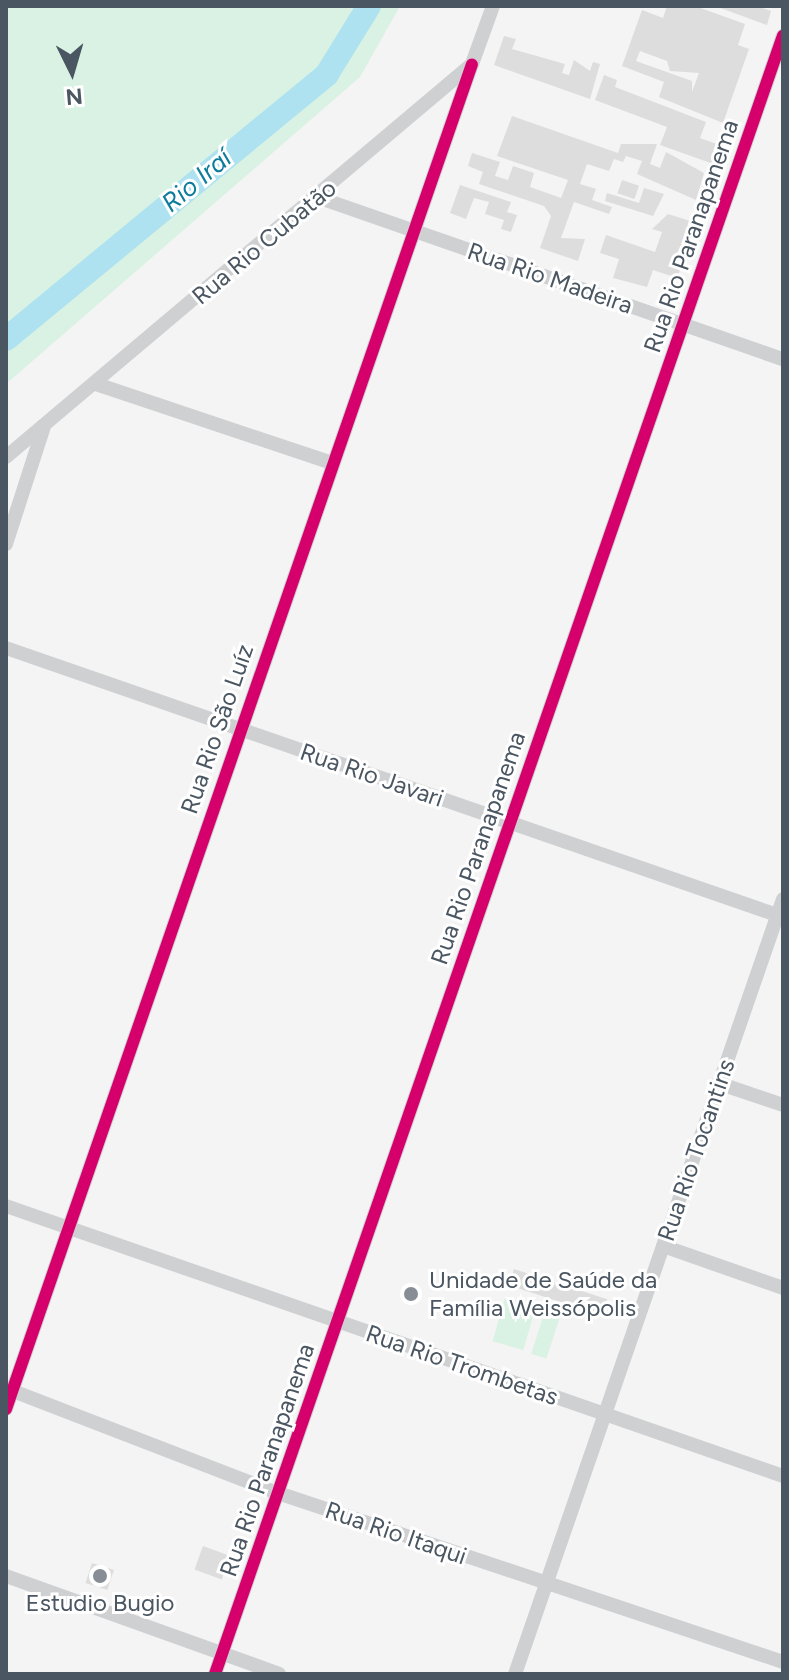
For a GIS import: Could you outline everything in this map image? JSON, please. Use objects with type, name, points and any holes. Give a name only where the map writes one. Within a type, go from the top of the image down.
[{"type":"street","name":"Rua Rio Cubatão","points":[[6,457],[472,64],[493,6]]},
{"type":"street","name":"Rua Rio Paranapanema","points":[[215,1674],[783,36]]},
{"type":"street","name":"Rua Rio São Luíz","points":[[6,1409],[410,230],[472,64]]},
{"type":"street","name":"Rua Rio Madeira","points":[[317,197],[783,359]]},
{"type":"street","points":[[96,384],[332,463]]},
{"type":"street","points":[[6,544],[44,425]]},
{"type":"street","points":[[29,439],[33,461]]},
{"type":"street","name":"Rua Rio Javari","points":[[6,648],[780,916]]},
{"type":"street","name":"Rua Rio Tocantins","points":[[515,1674],[718,1083],[780,916],[783,899]]},
{"type":"street","points":[[718,1083],[783,1105]]},
{"type":"street","name":"Rua Rio Trombetas","points":[[6,1206],[783,1476]]},
{"type":"street","points":[[663,1246],[783,1288]]},
{"type":"street","name":"Rua Rio Itaqui","points":[[13,1391],[278,1493],[783,1662]]},
{"type":"street","points":[[6,1576],[279,1674]]},
{"type":"green space","points":[[6,6],[400,6],[360,77],[6,384]]},
{"type":"green space","points":[[505,1298],[536,1307],[523,1350],[493,1341]]},
{"type":"green space","points":[[546,1308],[561,1313],[546,1359],[531,1354]]},
{"type":"building","points":[[667,6],[695,6],[745,24],[738,45],[749,49],[723,123],[659,97],[664,82],[622,66],[642,10],[663,18]],"holes":[[[640,51],[667,61],[670,71],[699,73],[692,92],[692,81],[636,61]]]},
{"type":"building","points":[[715,6],[757,6],[771,11],[767,25]]},
{"type":"building","points":[[504,36],[516,39],[512,49],[565,64],[562,73],[569,75],[574,60],[590,71],[593,62],[600,64],[590,99],[494,65]]},
{"type":"building","points":[[604,75],[617,80],[615,87],[706,122],[700,138],[725,147],[719,166],[660,145],[667,127],[595,100]]},
{"type":"building","points":[[512,116],[618,153],[621,144],[657,144],[650,164],[660,168],[666,152],[704,173],[696,200],[637,174],[642,161],[626,156],[623,162],[614,159],[609,171],[587,164],[580,184],[596,189],[592,200],[612,207],[609,214],[574,202],[561,238],[585,239],[578,261],[540,248],[551,216],[544,206],[479,184],[483,172],[468,166],[472,153],[500,162],[495,176],[508,180],[513,166],[534,173],[530,187],[561,198],[568,180],[497,156]]},
{"type":"building","points":[[622,180],[639,186],[634,199],[617,193]]},
{"type":"building","points":[[460,185],[511,202],[507,212],[517,215],[511,232],[501,229],[504,220],[485,214],[489,202],[474,198],[466,219],[450,213]]},
{"type":"building","points":[[644,188],[664,194],[653,216],[605,201],[607,193],[639,203]]},
{"type":"building","points":[[668,214],[697,223],[673,259],[683,262],[677,278],[653,270],[647,287],[613,278],[619,259],[600,253],[606,235],[655,252],[662,232],[652,229]]},
{"type":"building","points":[[514,1269],[607,1299],[602,1315],[509,1285]]},
{"type":"building","points":[[203,1546],[230,1556],[222,1579],[194,1569]]},
{"type":"building","name":"Estudio Bugio","points":[[92,1563],[114,1570],[107,1590],[86,1583]]},
{"type":"waterway","name":"Rio Iraí","points":[[6,339],[327,74],[369,6]]},
{"type":"cycle path","points":[[215,1674],[783,36]]},
{"type":"cycle path","points":[[6,1409],[472,64]]},
{"type":"place","name":"Unidade de Saúde da Família Weissópolis","points":[[411,1294]]},
{"type":"place","name":"Estudio Bugio","points":[[100,1576]]}]
